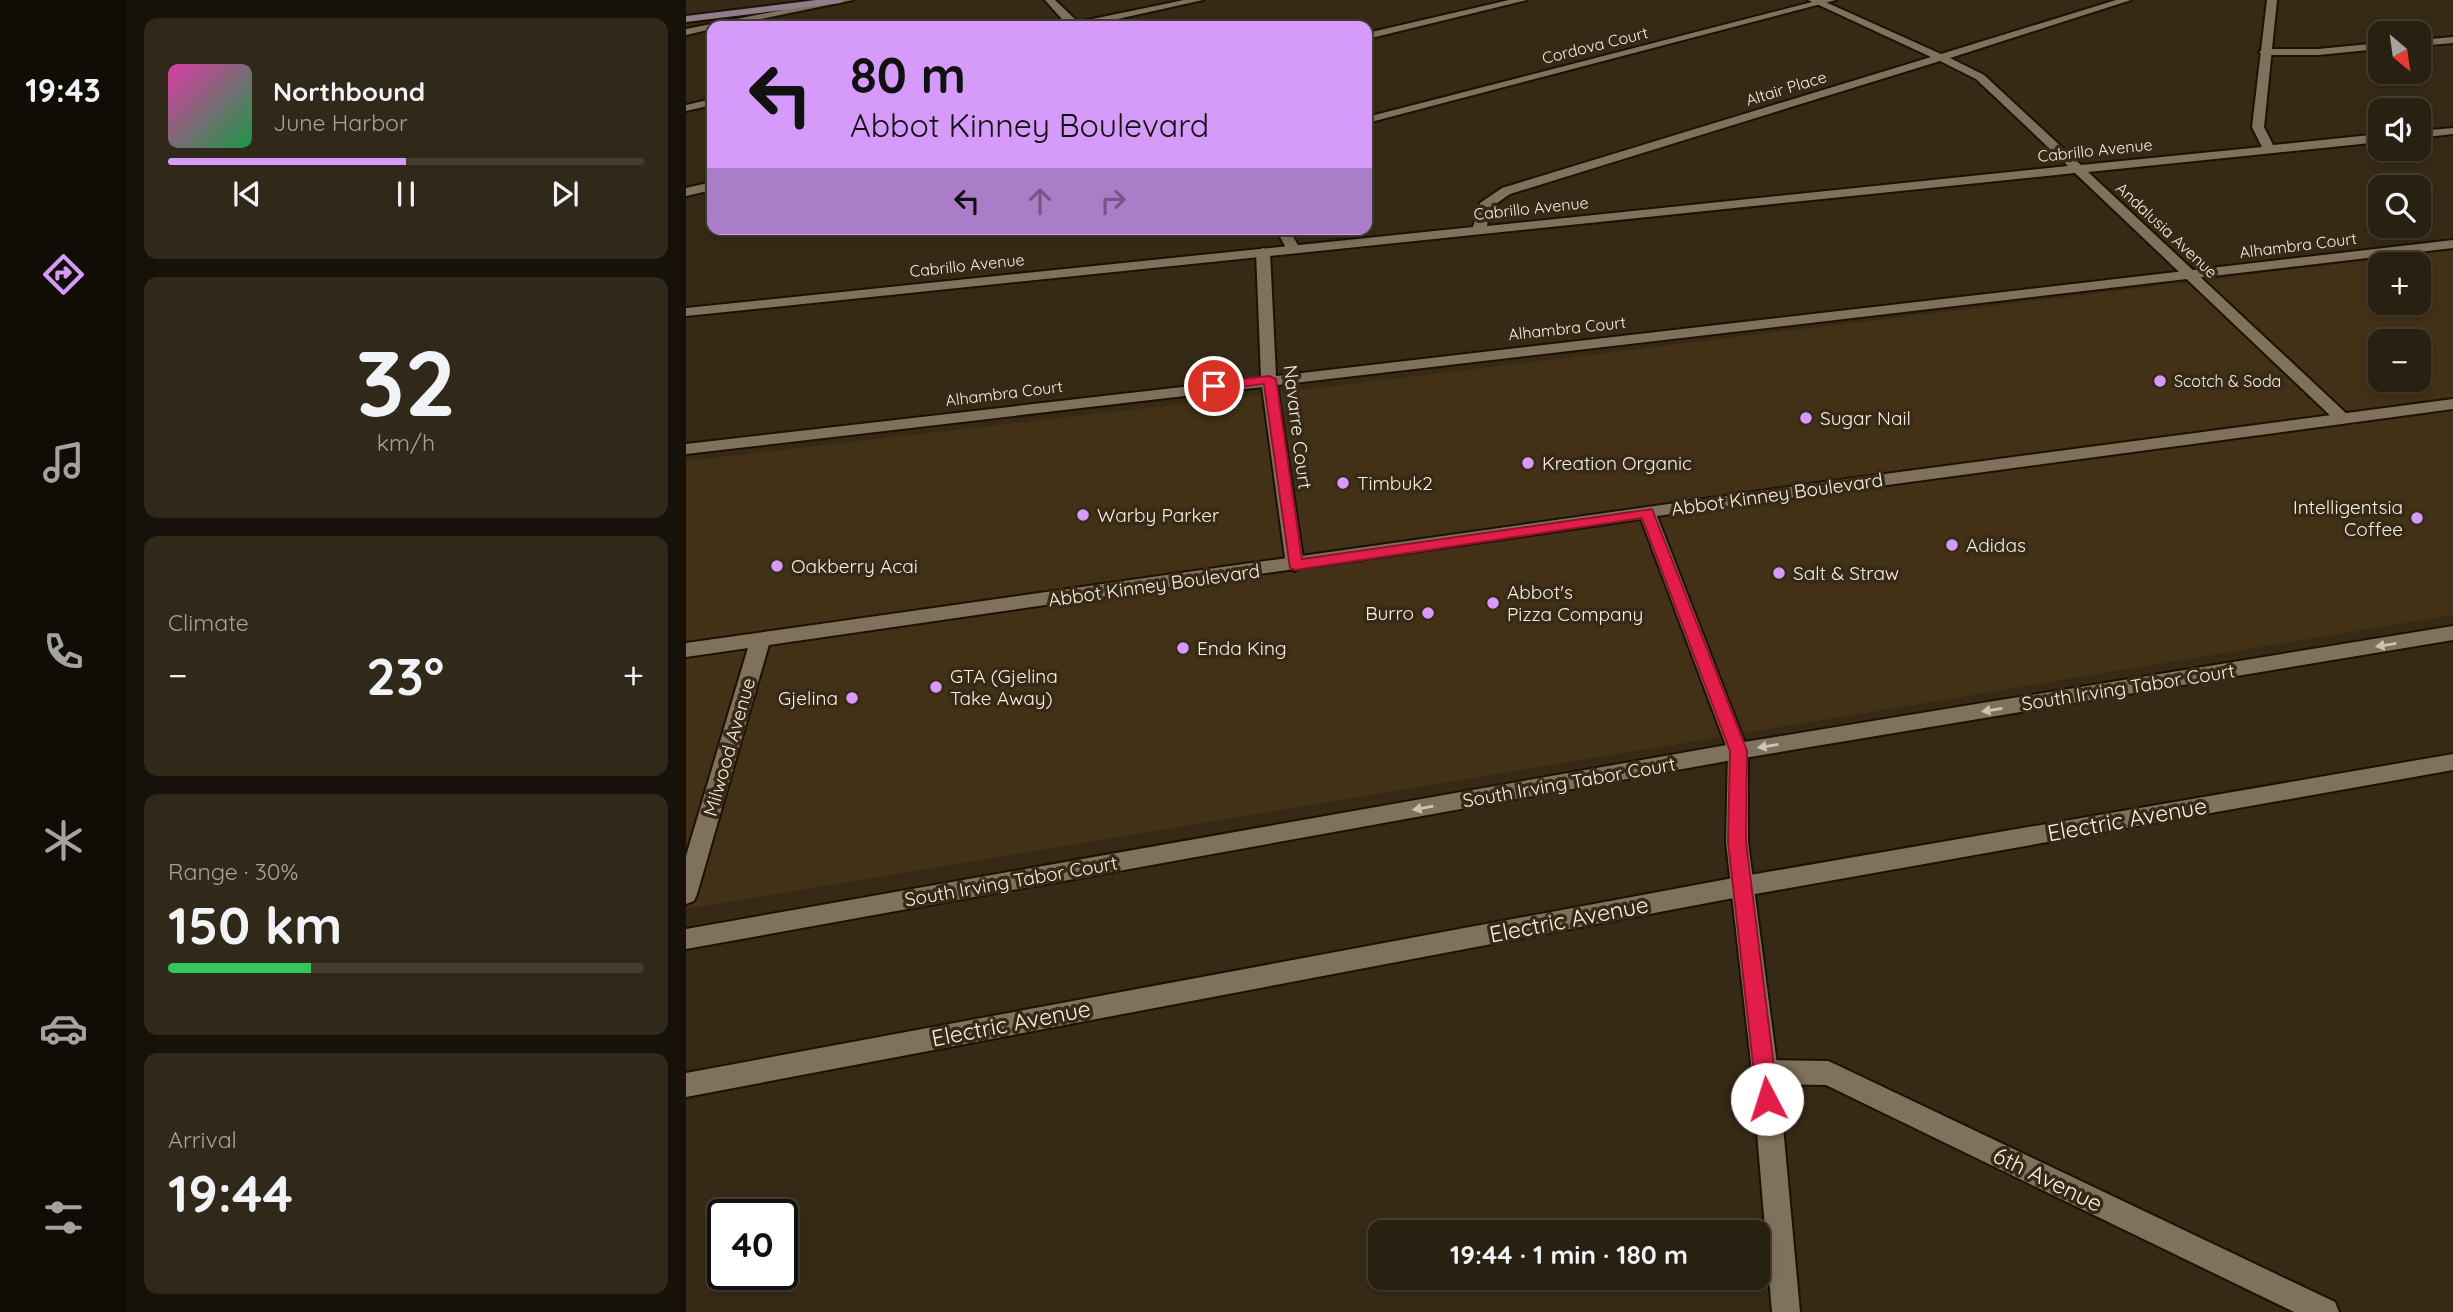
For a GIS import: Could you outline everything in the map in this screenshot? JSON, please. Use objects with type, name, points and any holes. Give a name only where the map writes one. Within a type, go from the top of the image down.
[{"type":"main road","points":[[686,19],[840,0]]},
{"type":"street","points":[[739,21],[849,0]]},
{"type":"street","points":[[1050,0],[1069,21]]},
{"type":"street","points":[[1098,21],[1198,0]]},
{"type":"street","points":[[1372,35],[1522,0]]},
{"type":"street","name":"Altair Place","points":[[1479,232],[1484,206],[1506,191],[2126,0]]},
{"type":"street","points":[[2269,149],[2258,127],[2264,52],[2272,0]]},
{"type":"street","name":"Andalusia Avenue","points":[[1821,1],[1980,77],[2343,419]]},
{"type":"street","name":"Cordova Court","points":[[1372,119],[1821,1]]},
{"type":"street","points":[[686,32],[707,27]]},
{"type":"street","points":[[2431,42],[2453,40]]},
{"type":"street","points":[[2264,52],[2318,52],[2368,47]]},
{"type":"street","points":[[686,108],[707,103]]},
{"type":"street","points":[[2431,134],[2453,131]]},
{"type":"street","name":"Cabrillo Avenue","points":[[686,312],[2368,139]]},
{"type":"street","points":[[686,192],[707,187]]},
{"type":"street","points":[[1285,235],[1293,249]]},
{"type":"street","name":"Navarre Court","points":[[1263,252],[1269,379],[1295,565]]},
{"type":"street","name":"Abbot Kinney Boulevard","points":[[686,650],[1295,565],[1647,512],[2453,404]]},
{"type":"street","points":[[1647,512],[1738,751],[1737,842],[1765,1072],[1786,1312]]},
{"type":"street","name":"South Irving Tabor Court","points":[[686,939],[1738,751],[2453,633]]},
{"type":"street","name":"Milwood Avenue","points":[[686,894],[760,641]]},
{"type":"street","name":"Electric Avenue","points":[[686,1085],[1744,886],[2453,762]]},
{"type":"street","name":"6th Avenue","points":[[1765,1072],[1828,1073],[2325,1312]]},
{"type":"lane","name":"Alhambra Court","points":[[686,449],[1269,379],[2453,244]]},
{"type":"shaded area","points":[[2453,250],[2453,615],[686,909],[686,461],[1260,395],[2368,260],[2368,315],[2431,315],[2431,253]]},
{"type":"place","name":"Scotch & Soda","points":[[2160,381]]},
{"type":"place","name":"Sugar Nail","points":[[1806,418]]},
{"type":"place","name":"Kreation Organic","points":[[1528,463]]},
{"type":"place","name":"Timbuk2","points":[[1343,483]]},
{"type":"place","name":"Warby Parker","points":[[1083,515]]},
{"type":"place","name":"Intelligentsia Coffee","points":[[2417,518]]},
{"type":"place","name":"Adidas","points":[[1952,545]]},
{"type":"place","name":"Oakberry Acai","points":[[777,566]]},
{"type":"place","name":"Salt & Straw","points":[[1779,573]]},
{"type":"place","name":"Abbot's Pizza Company","points":[[1493,603]]},
{"type":"place","name":"Burro","points":[[1428,613]]},
{"type":"place","name":"Enda King","points":[[1183,648]]},
{"type":"place","name":"GTA (Gjelina Take Away)","points":[[936,687]]},
{"type":"place","name":"Gjelina","points":[[852,698]]},
{"type":"route","points":[[1214,386],[1269,379],[1295,565],[1647,512],[1738,751],[1740,805],[1737,842],[1767,1099]]}]
